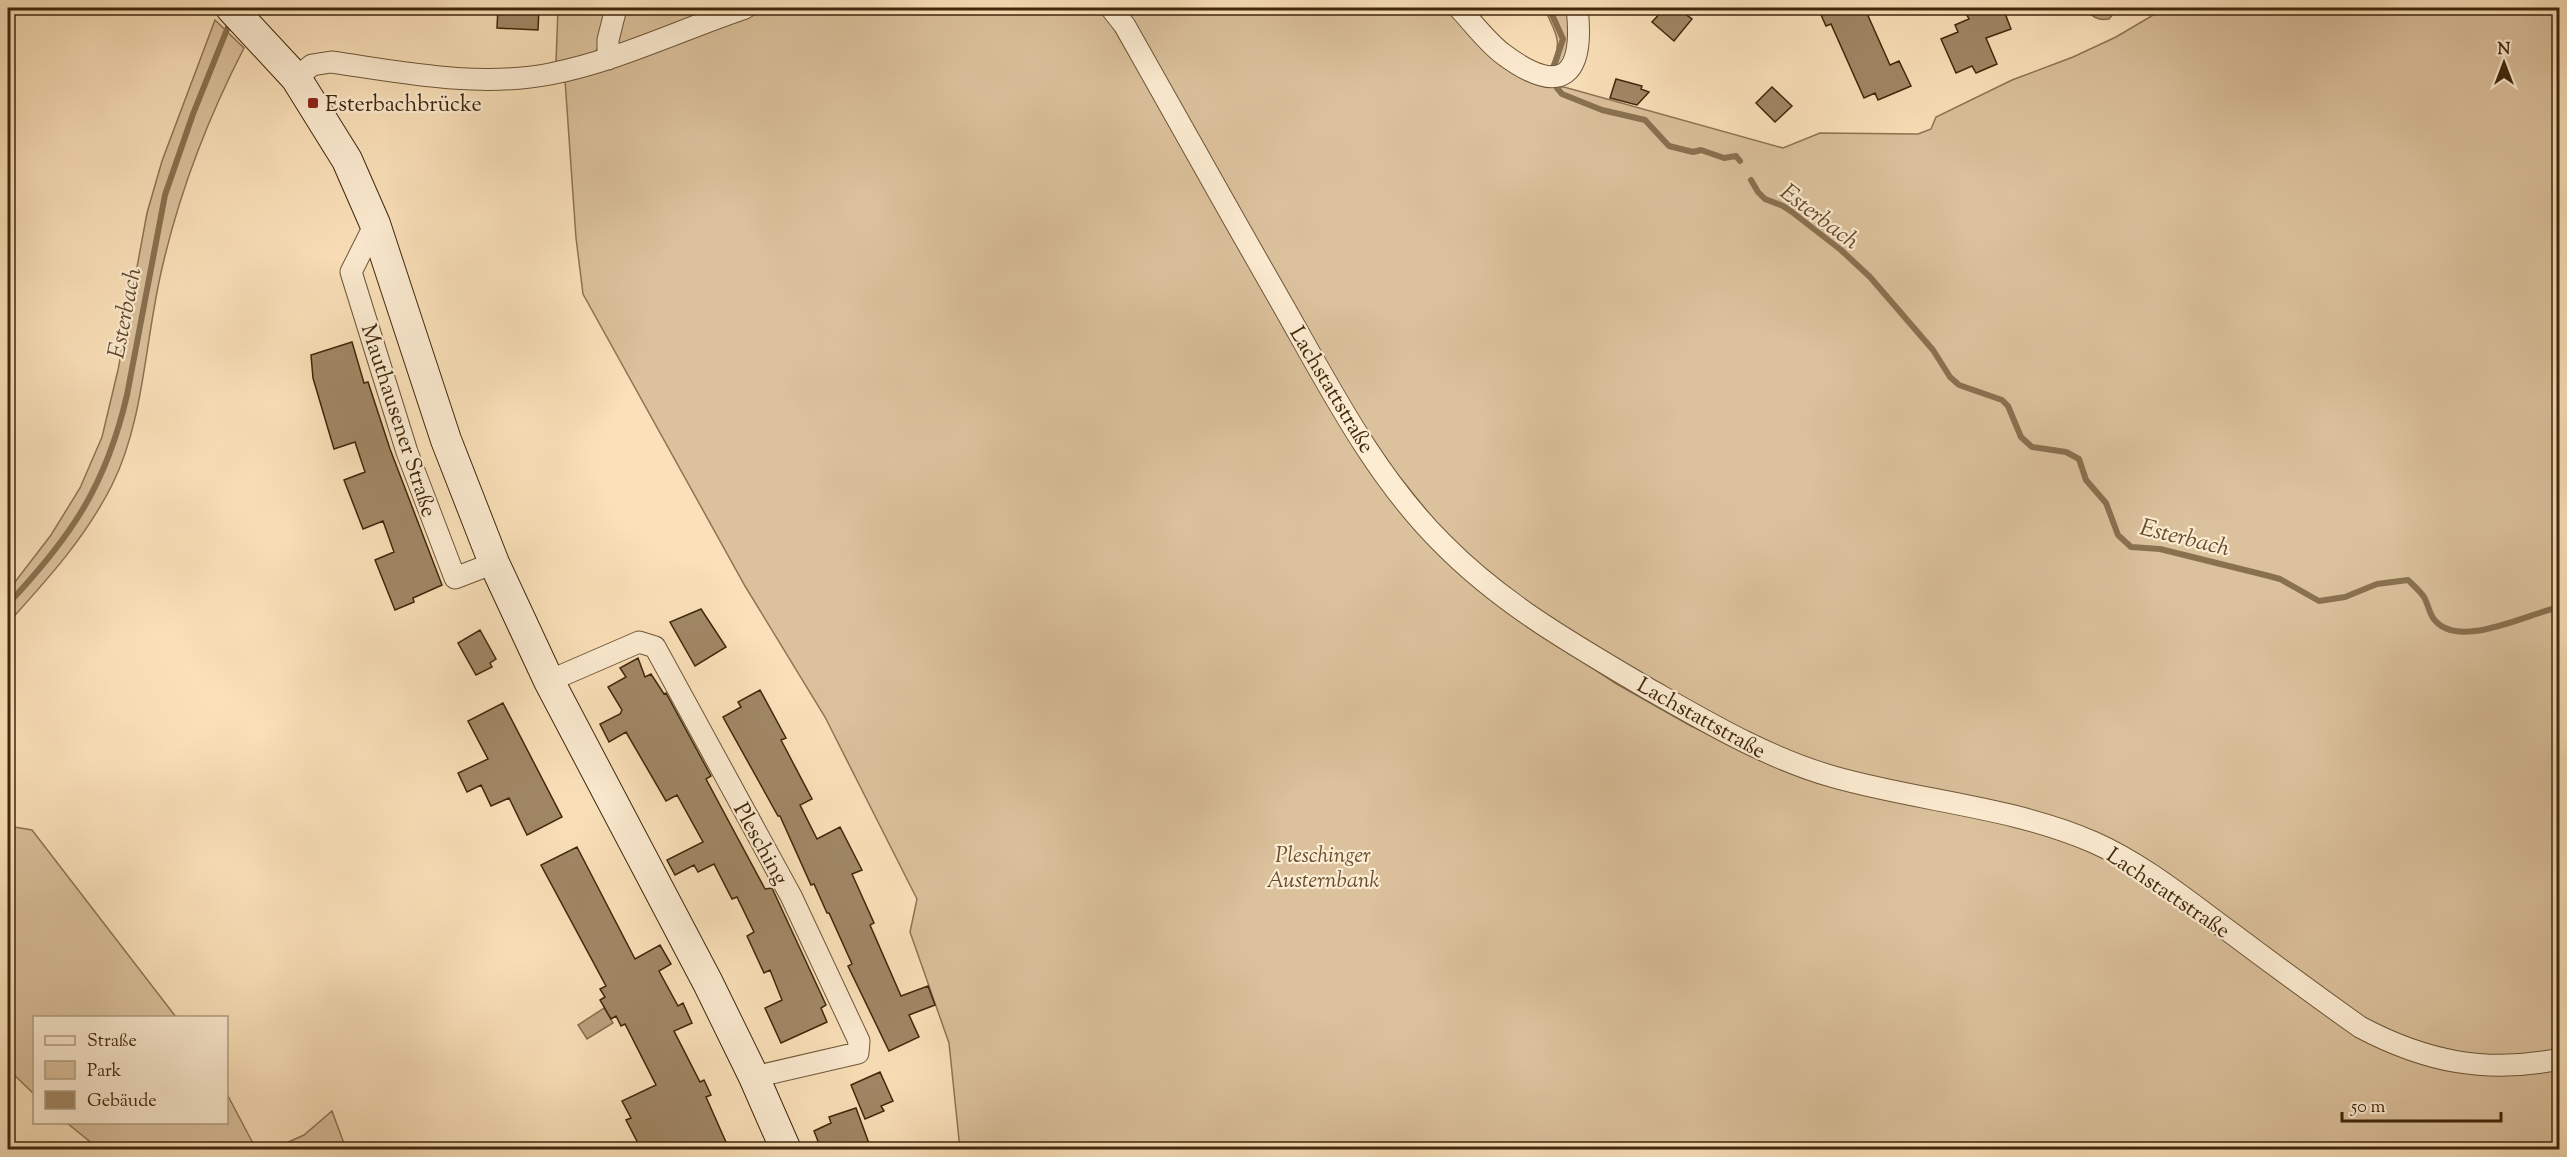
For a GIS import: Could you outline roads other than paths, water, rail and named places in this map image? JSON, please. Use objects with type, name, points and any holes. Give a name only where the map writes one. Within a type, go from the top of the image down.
[{"type":"main road","name":"Mauthausener Straße","points":[[231,8],[253,29],[296,78],[347,160],[375,224],[446,440],[494,563],[549,681]]},
{"type":"main road","points":[[549,681],[708,984],[754,1077],[786,1149]]},
{"type":"street","points":[[608,59],[608,40],[616,8]]},
{"type":"street","points":[[296,78],[312,65],[331,62],[443,77],[504,78],[548,74],[608,59],[745,8]]},
{"type":"street","name":"Lachstattstraße","points":[[1111,8],[1125,26],[1311,355],[1380,465],[1410,508],[1441,543],[1479,579],[1542,627],[1713,726],[1774,756],[1833,777],[1992,812],[2059,830],[2094,843],[2163,883],[2360,1027],[2392,1044],[2430,1058],[2491,1067],[2532,1065],[2559,1059]]},
{"type":"street","points":[[1459,8],[1503,54],[1545,76],[1560,76],[1571,70],[1577,56],[1579,35],[1577,8]]},
{"type":"street","name":"Mauthausener Straße","points":[[375,224],[351,272],[407,452],[455,578],[494,563]]},
{"type":"street","name":"Plesching","points":[[549,681],[639,642],[655,647],[791,896],[859,1041],[858,1053],[754,1077]]},
{"type":"waterway","name":"Esterbach","points":[[1549,8],[1563,39],[1554,66]]},
{"type":"waterway","name":"Esterbach","points":[[8,604],[68,532],[97,483],[108,457],[127,395],[165,195],[193,114],[230,22]]},
{"type":"waterway","name":"Esterbach","points":[[1557,88],[1562,94],[1602,110],[1645,120],[1669,146],[1693,152],[1701,150],[1724,158],[1736,156],[1740,161]]},
{"type":"waterway","name":"Esterbach","points":[[1751,180],[1765,199],[1792,212],[1841,250],[1870,277],[1933,350],[1950,377],[1959,385],[2002,400],[2008,406],[2021,437],[2032,447],[2066,452],[2079,459],[2086,480],[2106,503],[2118,535],[2131,547],[2160,549],[2280,579],[2319,601],[2345,597],[2377,584],[2408,580],[2424,597],[2433,618],[2444,628],[2458,631],[2494,628],[2560,607]]},
{"type":"place","name":"Esterbachbrücke","points":[[313,103]]},
{"type":"park label","name":"Pleschinger Austernbank","points":[[1323,866]]}]
